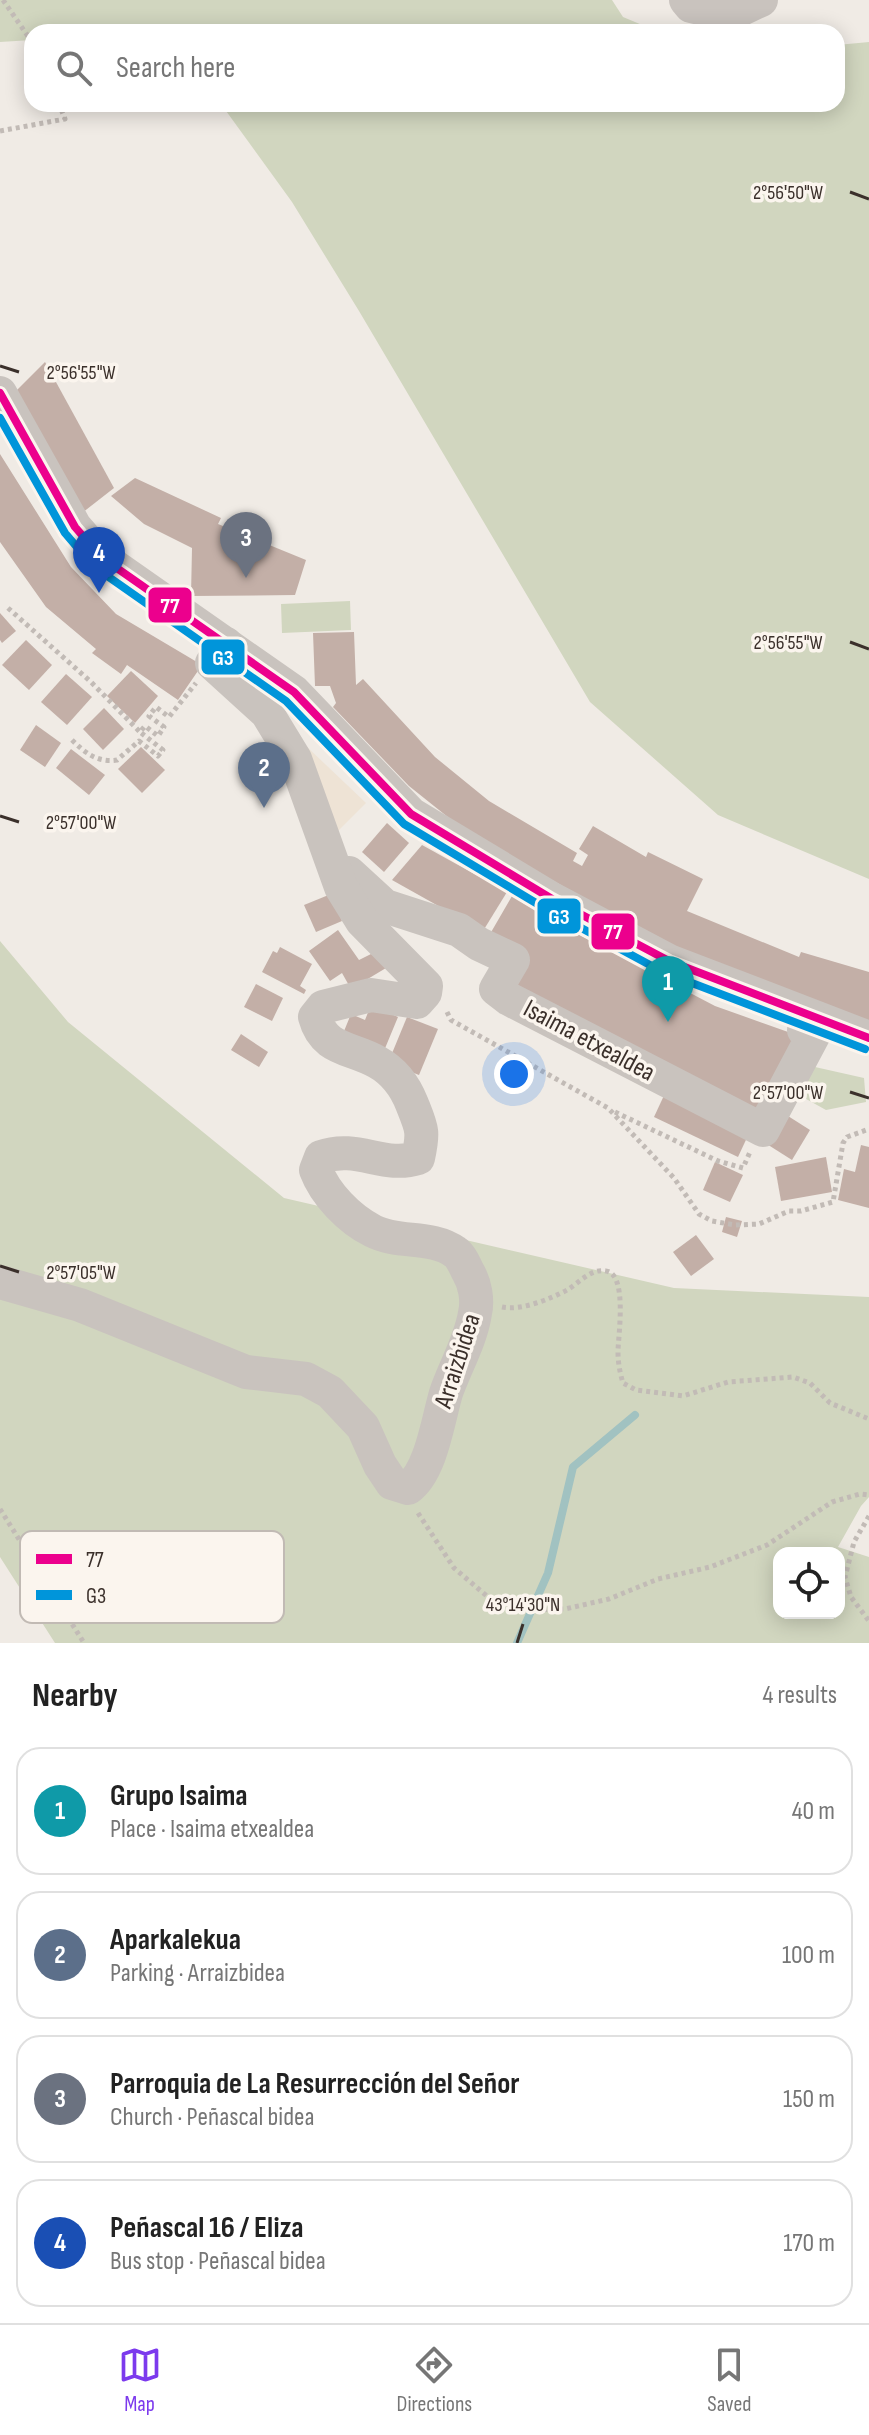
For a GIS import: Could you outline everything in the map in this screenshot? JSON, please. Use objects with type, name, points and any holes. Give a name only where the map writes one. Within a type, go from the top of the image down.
[{"type":"street","points":[[686,0],[691,6],[729,15],[761,0]]},
{"type":"street","points":[[0,393],[75,527],[101,557],[294,692],[411,814],[607,929],[669,961],[869,1038]]},
{"type":"street","name":"Arraizbidea","points":[[226,644],[212,663],[267,713],[295,759],[341,887],[362,921],[426,986],[425,993],[417,1002],[371,995],[323,1007],[315,1017],[319,1032],[334,1045],[376,1061],[396,1075],[408,1093],[424,1132],[418,1158],[403,1163],[338,1151],[321,1157],[316,1170],[323,1187],[355,1219],[374,1232],[436,1243],[457,1253],[472,1278],[476,1301],[475,1316],[447,1391],[425,1464],[416,1482],[408,1488],[392,1483]]},
{"type":"street","name":"Isaima etxealdea","points":[[349,873],[385,906],[459,930],[479,944],[513,960],[496,989],[509,999],[763,1130],[814,1034],[804,1030],[810,1017]]},
{"type":"street","points":[[0,1282],[80,1305],[246,1372],[306,1379],[330,1392],[363,1427],[392,1483]]},
{"type":"path","points":[[3,0],[24,30]]},
{"type":"path","points":[[0,131],[65,119],[62,112]]},
{"type":"path","points":[[8,608],[163,750],[158,756],[139,741],[117,760],[99,760],[83,752],[72,740]]},
{"type":"path","points":[[140,732],[145,726],[158,736],[164,727],[149,716],[156,707],[169,717],[176,709]]},
{"type":"path","name":"Isaima etxealdea","points":[[443,1001],[451,1020],[610,1110],[681,1186],[699,1214],[712,1221],[735,1225],[759,1224],[789,1211],[801,1211],[833,1202],[843,1143],[847,1137],[869,1129]]},
{"type":"path","points":[[610,1110],[718,1161],[743,1168]]},
{"type":"path","points":[[476,1301],[508,1308],[522,1307],[565,1291],[591,1273],[605,1270],[617,1281],[621,1308],[619,1370],[623,1383],[636,1390],[683,1396],[728,1382],[793,1377],[810,1383],[830,1403],[869,1419]]},
{"type":"path","points":[[392,1483],[426,1522],[454,1568],[488,1597],[523,1610],[565,1609],[609,1599],[658,1579],[710,1567],[767,1545],[832,1502],[860,1494],[869,1495]]},
{"type":"path","points":[[0,1509],[20,1541]]},
{"type":"path","points":[[869,1516],[854,1542],[845,1577],[851,1597],[869,1621]]},
{"type":"path","points":[[71,1623],[84,1643]]},
{"type":"green space","points":[[0,0],[612,0],[623,17],[640,24],[24,24],[24,40],[0,42]]},
{"type":"green space","points":[[869,42],[869,879],[718,815],[590,702],[292,202],[227,112],[845,112],[845,44]]},
{"type":"green space","points":[[350,601],[351,630],[282,633],[281,604]]},
{"type":"green space","points":[[0,941],[68,1022],[284,1198],[674,1288],[869,1297],[869,1497],[838,1547],[773,1547],[773,1619],[845,1619],[845,1549],[869,1557],[869,1643],[55,1643],[42,1623],[284,1623],[284,1531],[20,1531],[20,1588],[0,1557]]},
{"type":"green space","points":[[815,1067],[864,1078],[866,1102],[826,1110],[799,1095]]},
{"type":"shaded area","points":[[306,746],[366,803],[331,838]]},
{"type":"building","points":[[45,362],[114,488],[82,513],[11,396]]},
{"type":"building","points":[[0,454],[71,567],[116,614],[202,665],[178,700],[127,665],[121,674],[92,653],[96,649],[46,607],[0,542]]},
{"type":"building","points":[[135,478],[221,518],[218,524],[306,560],[295,595],[191,596],[192,548],[144,524],[111,496]]},
{"type":"building","points":[[0,613],[16,631],[2,643],[0,640]]},
{"type":"building","points":[[354,632],[356,685],[363,679],[435,757],[489,801],[577,853],[573,861],[582,866],[588,855],[579,849],[593,826],[646,857],[648,852],[703,879],[687,911],[799,957],[801,952],[869,972],[869,1024],[669,945],[469,834],[409,786],[333,707],[336,703],[330,686],[315,686],[313,633]]},
{"type":"building","points":[[26,640],[52,665],[29,690],[2,665]]},
{"type":"building","points":[[131,671],[158,696],[135,723],[107,696]]},
{"type":"building","points":[[66,674],[92,697],[67,725],[41,702]]},
{"type":"building","points":[[104,708],[124,729],[103,750],[83,729]]},
{"type":"building","points":[[36,725],[61,743],[45,767],[20,750]]},
{"type":"building","points":[[141,747],[165,770],[142,793],[118,769]]},
{"type":"building","points":[[71,749],[105,775],[89,795],[56,768]]},
{"type":"building","points":[[387,823],[409,843],[384,872],[362,852]]},
{"type":"building","points":[[422,845],[507,892],[483,931],[392,880]]},
{"type":"building","points":[[331,894],[342,921],[316,932],[304,905]]},
{"type":"building","points":[[512,896],[549,919],[715,1006],[805,1038],[765,1123],[509,986],[490,934]]},
{"type":"building","points":[[338,930],[359,960],[371,954],[391,965],[351,989],[342,973],[330,981],[309,951]]},
{"type":"building","points":[[280,947],[312,964],[300,986],[306,990],[304,994],[262,972],[273,951],[277,953]]},
{"type":"building","points":[[256,984],[283,998],[272,1021],[244,1007]]},
{"type":"building","points":[[371,1005],[398,1017],[381,1058],[340,1041],[351,1014],[365,1020]]},
{"type":"building","points":[[407,1017],[438,1029],[419,1075],[388,1063]]},
{"type":"building","points":[[241,1034],[268,1052],[259,1067],[231,1050]]},
{"type":"building","points":[[667,1089],[751,1129],[738,1157],[654,1117]]},
{"type":"building","points":[[777,1109],[810,1130],[792,1160],[759,1139]]},
{"type":"building","points":[[861,1145],[869,1147],[869,1208],[838,1200],[844,1169],[855,1172]]},
{"type":"building","points":[[826,1157],[832,1192],[781,1201],[775,1167]]},
{"type":"building","points":[[715,1162],[743,1175],[730,1202],[703,1190]]},
{"type":"building","points":[[726,1217],[742,1221],[737,1237],[722,1232]]},
{"type":"building","points":[[696,1235],[714,1259],[691,1276],[673,1252]]},
{"type":"waterway","points":[[517,1643],[548,1573],[573,1467],[635,1415]]},
{"type":"transit line","name":"77","points":[[0,393],[75,527],[101,557],[294,692],[411,814],[552,899],[669,961],[869,1038]]},
{"type":"transit line","name":"G3","points":[[0,418],[65,533],[93,566],[286,701],[404,824],[546,909],[663,972],[865,1049]]},
{"type":"place","name":"Parroquia de La Resurrección del Señor","points":[[246,578]]},
{"type":"place","name":"Peñascal 16 / Eliza","points":[[99,593]]},
{"type":"place","name":"Aparkalekua","points":[[264,808]]},
{"type":"place","name":"Grupo Isaima","points":[[668,1022]]}]
